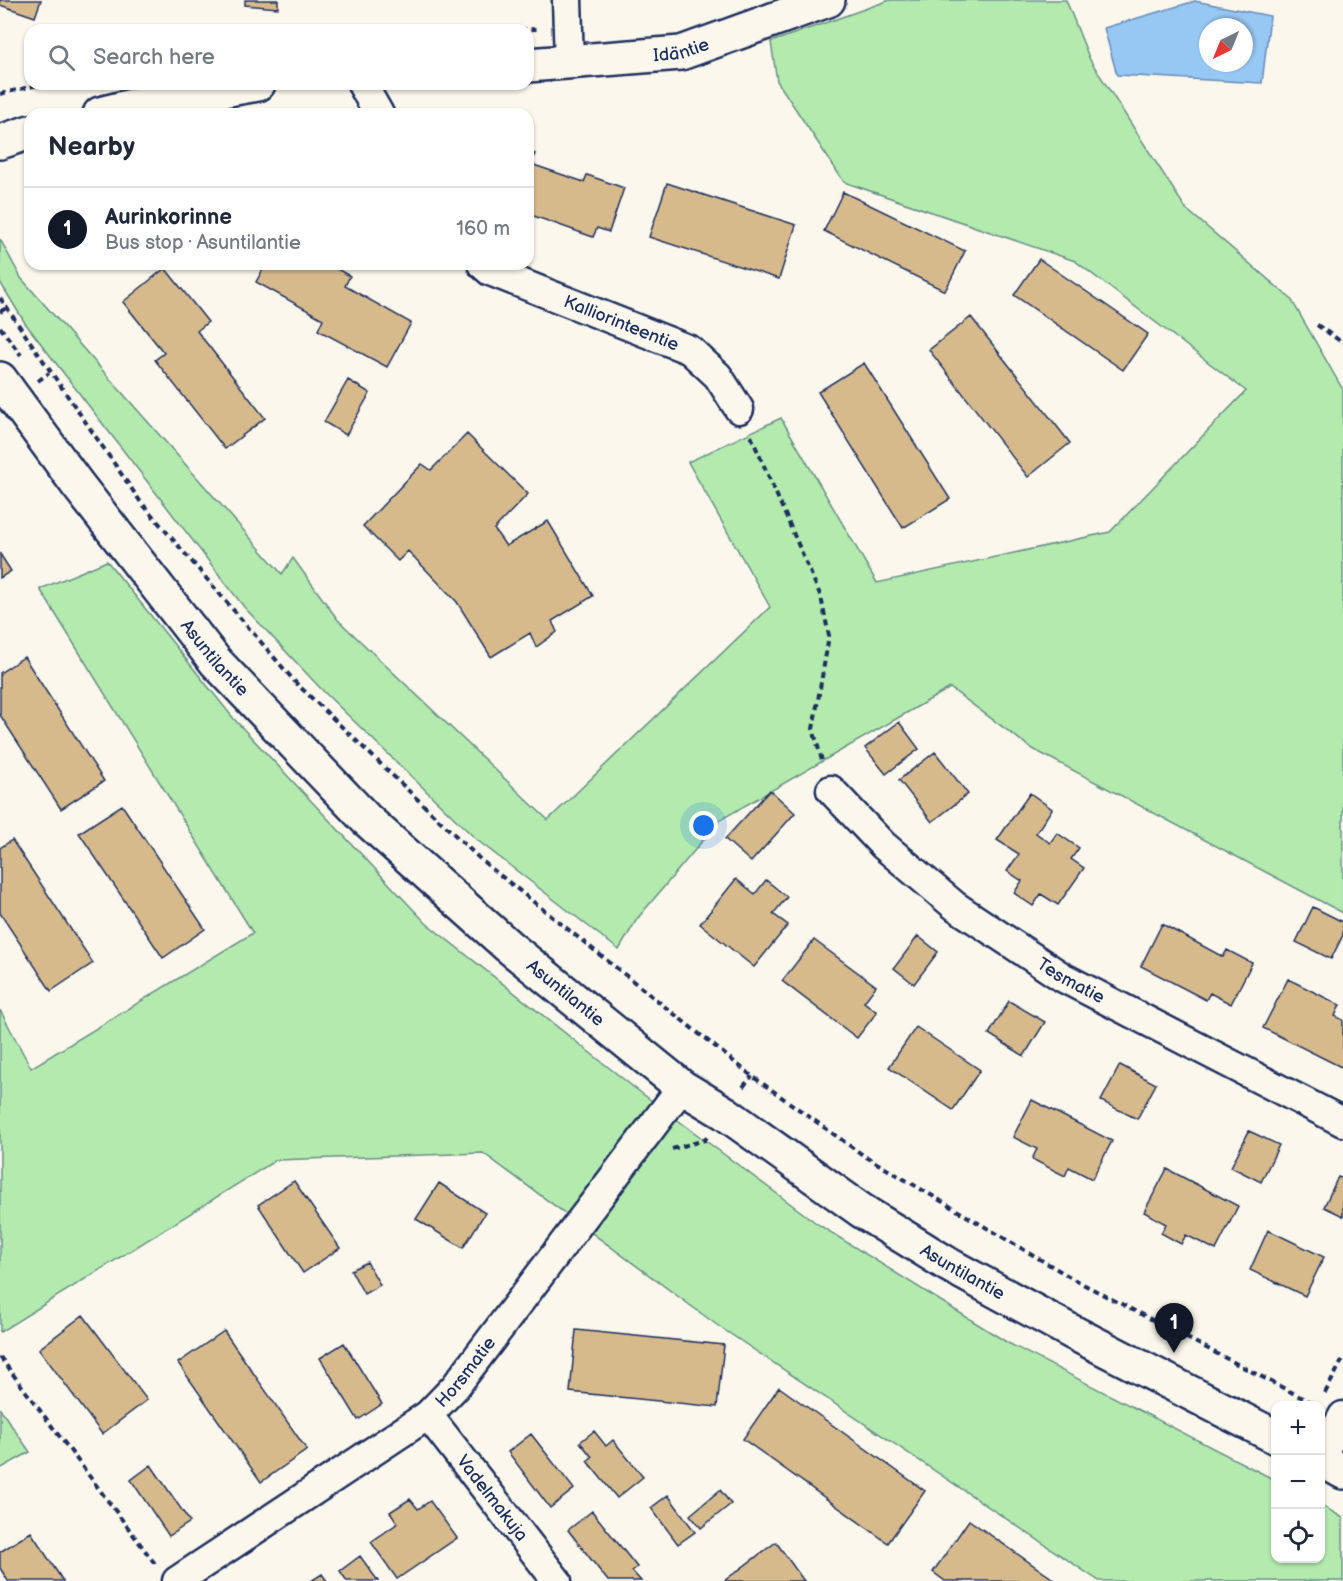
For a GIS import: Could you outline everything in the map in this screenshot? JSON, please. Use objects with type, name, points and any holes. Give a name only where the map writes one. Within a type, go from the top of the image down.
[{"type":"street","name":"Idäntie","points":[[534,65],[681,53],[828,0]]},
{"type":"street","points":[[567,14],[569,63]]},
{"type":"street","points":[[124,108],[223,90]]},
{"type":"street","points":[[365,90],[376,108]]},
{"type":"street","points":[[0,142],[24,134]]},
{"type":"street","name":"Kalliorinteentie","points":[[489,270],[690,350],[718,376],[739,409]]},
{"type":"street","name":"Asuntilantie","points":[[0,379],[77,484],[216,662],[366,819],[508,946],[682,1087],[724,1113],[862,1211],[950,1265],[1152,1375],[1271,1435]]},
{"type":"street","name":"Tesmatie","points":[[831,790],[883,845],[955,906],[1062,977],[1343,1122]]},
{"type":"street","name":"Horsmatie","points":[[169,1576],[428,1415],[455,1387],[682,1087]]},
{"type":"street","name":"Vadelmakuja","points":[[428,1415],[557,1581]]},
{"type":"street","points":[[1322,1455],[1343,1416]]},
{"type":"street","points":[[1325,1462],[1343,1472]]},
{"type":"path","points":[[524,24],[567,14]]},
{"type":"path","points":[[0,94],[24,88]]},
{"type":"path","points":[[0,298],[140,501],[296,683],[481,860],[752,1076],[863,1155],[1077,1281],[1308,1401]]},
{"type":"path","points":[[0,312],[6,308]]},
{"type":"path","points":[[1317,325],[1343,343]]},
{"type":"path","points":[[739,409],[821,597],[830,636],[813,729],[831,790]]},
{"type":"path","points":[[0,1357],[169,1576]]},
{"type":"path","points":[[1321,1401],[1343,1359]]},
{"type":"green space","points":[[890,0],[1066,0],[1090,60],[1186,209],[1291,299],[1343,390],[1343,913],[1031,748],[950,688],[720,820],[637,919],[619,950],[477,840],[325,693],[244,607],[25,323],[0,282],[0,239],[21,278],[282,574],[293,558],[338,620],[548,820],[770,607],[688,462],[781,418],[877,583],[1110,532],[1246,391],[1075,261],[844,182],[777,81],[771,42]]},
{"type":"green space","points":[[107,561],[234,719],[426,923],[636,1089],[819,1225],[1008,1343],[1271,1478],[1271,1563],[1325,1563],[1325,1507],[1343,1518],[1343,1581],[1099,1581],[717,1325],[483,1153],[276,1160],[0,1332],[0,1010],[31,1068],[253,933],[40,589]]},
{"type":"green space","points":[[0,1409],[30,1452],[0,1469]]},
{"type":"water","points":[[1195,1],[1270,16],[1262,83],[1117,75],[1104,28]]},
{"type":"building","points":[[0,0],[41,0],[35,17],[0,5]]},
{"type":"building","points":[[245,0],[278,0],[278,8],[245,5]]},
{"type":"building","points":[[534,165],[584,182],[587,175],[624,188],[609,232],[597,228],[593,237],[534,216]]},
{"type":"building","points":[[667,183],[796,225],[779,279],[649,237]]},
{"type":"building","points":[[843,192],[965,251],[945,291],[824,231]]},
{"type":"building","points":[[1039,259],[1148,334],[1123,370],[1014,295]]},
{"type":"building","points":[[163,270],[167,270],[208,322],[197,331],[265,418],[225,449],[155,360],[164,353],[123,302]]},
{"type":"building","points":[[263,270],[339,270],[350,276],[345,286],[411,323],[387,367],[318,330],[323,319],[256,282]]},
{"type":"building","points":[[971,317],[1070,443],[1028,477],[929,350]]},
{"type":"building","points":[[864,363],[950,499],[903,528],[818,392]]},
{"type":"building","points":[[348,380],[370,393],[346,435],[324,422]]},
{"type":"building","points":[[467,434],[528,494],[494,529],[506,546],[548,521],[593,596],[552,621],[557,632],[536,647],[530,633],[491,657],[457,602],[408,551],[398,561],[363,526],[422,464],[431,470]]},
{"type":"building","points":[[0,554],[11,571],[0,578]]},
{"type":"building","points":[[24,657],[104,781],[61,809],[0,715],[0,673]]},
{"type":"building","points":[[899,722],[919,749],[886,774],[865,748]]},
{"type":"building","points":[[935,752],[968,794],[932,822],[899,780]]},
{"type":"building","points":[[770,790],[795,813],[751,862],[725,839]]},
{"type":"building","points":[[1030,793],[1052,809],[1036,833],[1050,843],[1057,833],[1079,848],[1071,859],[1084,868],[1058,905],[1041,894],[1033,906],[1014,893],[1022,881],[1007,871],[1019,854],[997,840]]},
{"type":"building","points":[[122,805],[205,929],[163,958],[79,833]]},
{"type":"building","points":[[12,840],[93,963],[51,991],[0,913],[0,848]]},
{"type":"building","points":[[736,879],[755,894],[766,880],[787,897],[773,914],[788,925],[754,967],[700,924]]},
{"type":"building","points":[[1313,907],[1343,922],[1343,935],[1331,959],[1296,942]]},
{"type":"building","points":[[1162,924],[1223,957],[1227,950],[1252,963],[1231,1004],[1210,993],[1206,1000],[1141,966]]},
{"type":"building","points":[[918,936],[938,952],[914,984],[894,968]]},
{"type":"building","points":[[814,940],[876,986],[864,1002],[877,1012],[857,1038],[782,981]]},
{"type":"building","points":[[1288,979],[1340,1005],[1335,1016],[1343,1020],[1343,1068],[1263,1028]]},
{"type":"building","points":[[1009,1001],[1045,1022],[1024,1056],[989,1034]]},
{"type":"building","points":[[916,1027],[980,1070],[953,1110],[889,1067]]},
{"type":"building","points":[[1120,1065],[1156,1084],[1137,1119],[1101,1101]]},
{"type":"building","points":[[1032,1100],[1112,1141],[1092,1179],[1069,1167],[1065,1176],[1032,1159],[1037,1149],[1013,1137]]},
{"type":"building","points":[[1249,1131],[1279,1145],[1261,1182],[1231,1167]]},
{"type":"building","points":[[1167,1169],[1238,1206],[1216,1250],[1186,1235],[1181,1244],[1161,1233],[1166,1224],[1144,1212]]},
{"type":"building","points":[[1338,1177],[1343,1179],[1343,1216],[1324,1207]]},
{"type":"building","points":[[294,1181],[340,1248],[303,1273],[258,1205]]},
{"type":"building","points":[[439,1183],[485,1213],[463,1248],[416,1219]]},
{"type":"building","points":[[1268,1230],[1324,1257],[1305,1296],[1250,1270]]},
{"type":"building","points":[[367,1262],[380,1285],[364,1294],[351,1270]]},
{"type":"building","points":[[83,1315],[147,1400],[102,1434],[39,1349]]},
{"type":"building","points":[[576,1330],[724,1345],[717,1407],[570,1392]]},
{"type":"building","points":[[224,1331],[307,1450],[261,1482],[178,1363]]},
{"type":"building","points":[[344,1343],[382,1404],[358,1420],[320,1358]]},
{"type":"building","points":[[779,1387],[925,1491],[888,1543],[743,1439]]},
{"type":"building","points":[[594,1431],[606,1446],[613,1440],[643,1477],[617,1498],[587,1461],[592,1457],[580,1442]]},
{"type":"building","points":[[531,1434],[574,1489],[550,1508],[508,1452]]},
{"type":"building","points":[[151,1465],[190,1522],[169,1536],[131,1480]]},
{"type":"building","points":[[720,1490],[731,1504],[701,1528],[690,1515]]},
{"type":"building","points":[[668,1495],[695,1532],[678,1544],[651,1508]]},
{"type":"building","points":[[410,1499],[418,1509],[430,1501],[457,1538],[397,1579],[371,1542],[398,1523],[390,1512]]},
{"type":"building","points":[[592,1511],[637,1567],[632,1571],[641,1581],[608,1581],[568,1530]]},
{"type":"building","points":[[969,1520],[1056,1581],[945,1581],[933,1572]]},
{"type":"building","points":[[31,1532],[63,1581],[8,1581],[0,1568],[0,1552]]},
{"type":"building","points":[[776,1542],[804,1581],[724,1581]]},
{"type":"building","points":[[360,1556],[378,1581],[347,1581],[340,1571]]},
{"type":"building","points":[[322,1574],[327,1581],[311,1581]]},
{"type":"place","name":"Aurinkorinne","points":[[1174,1353]]}]
